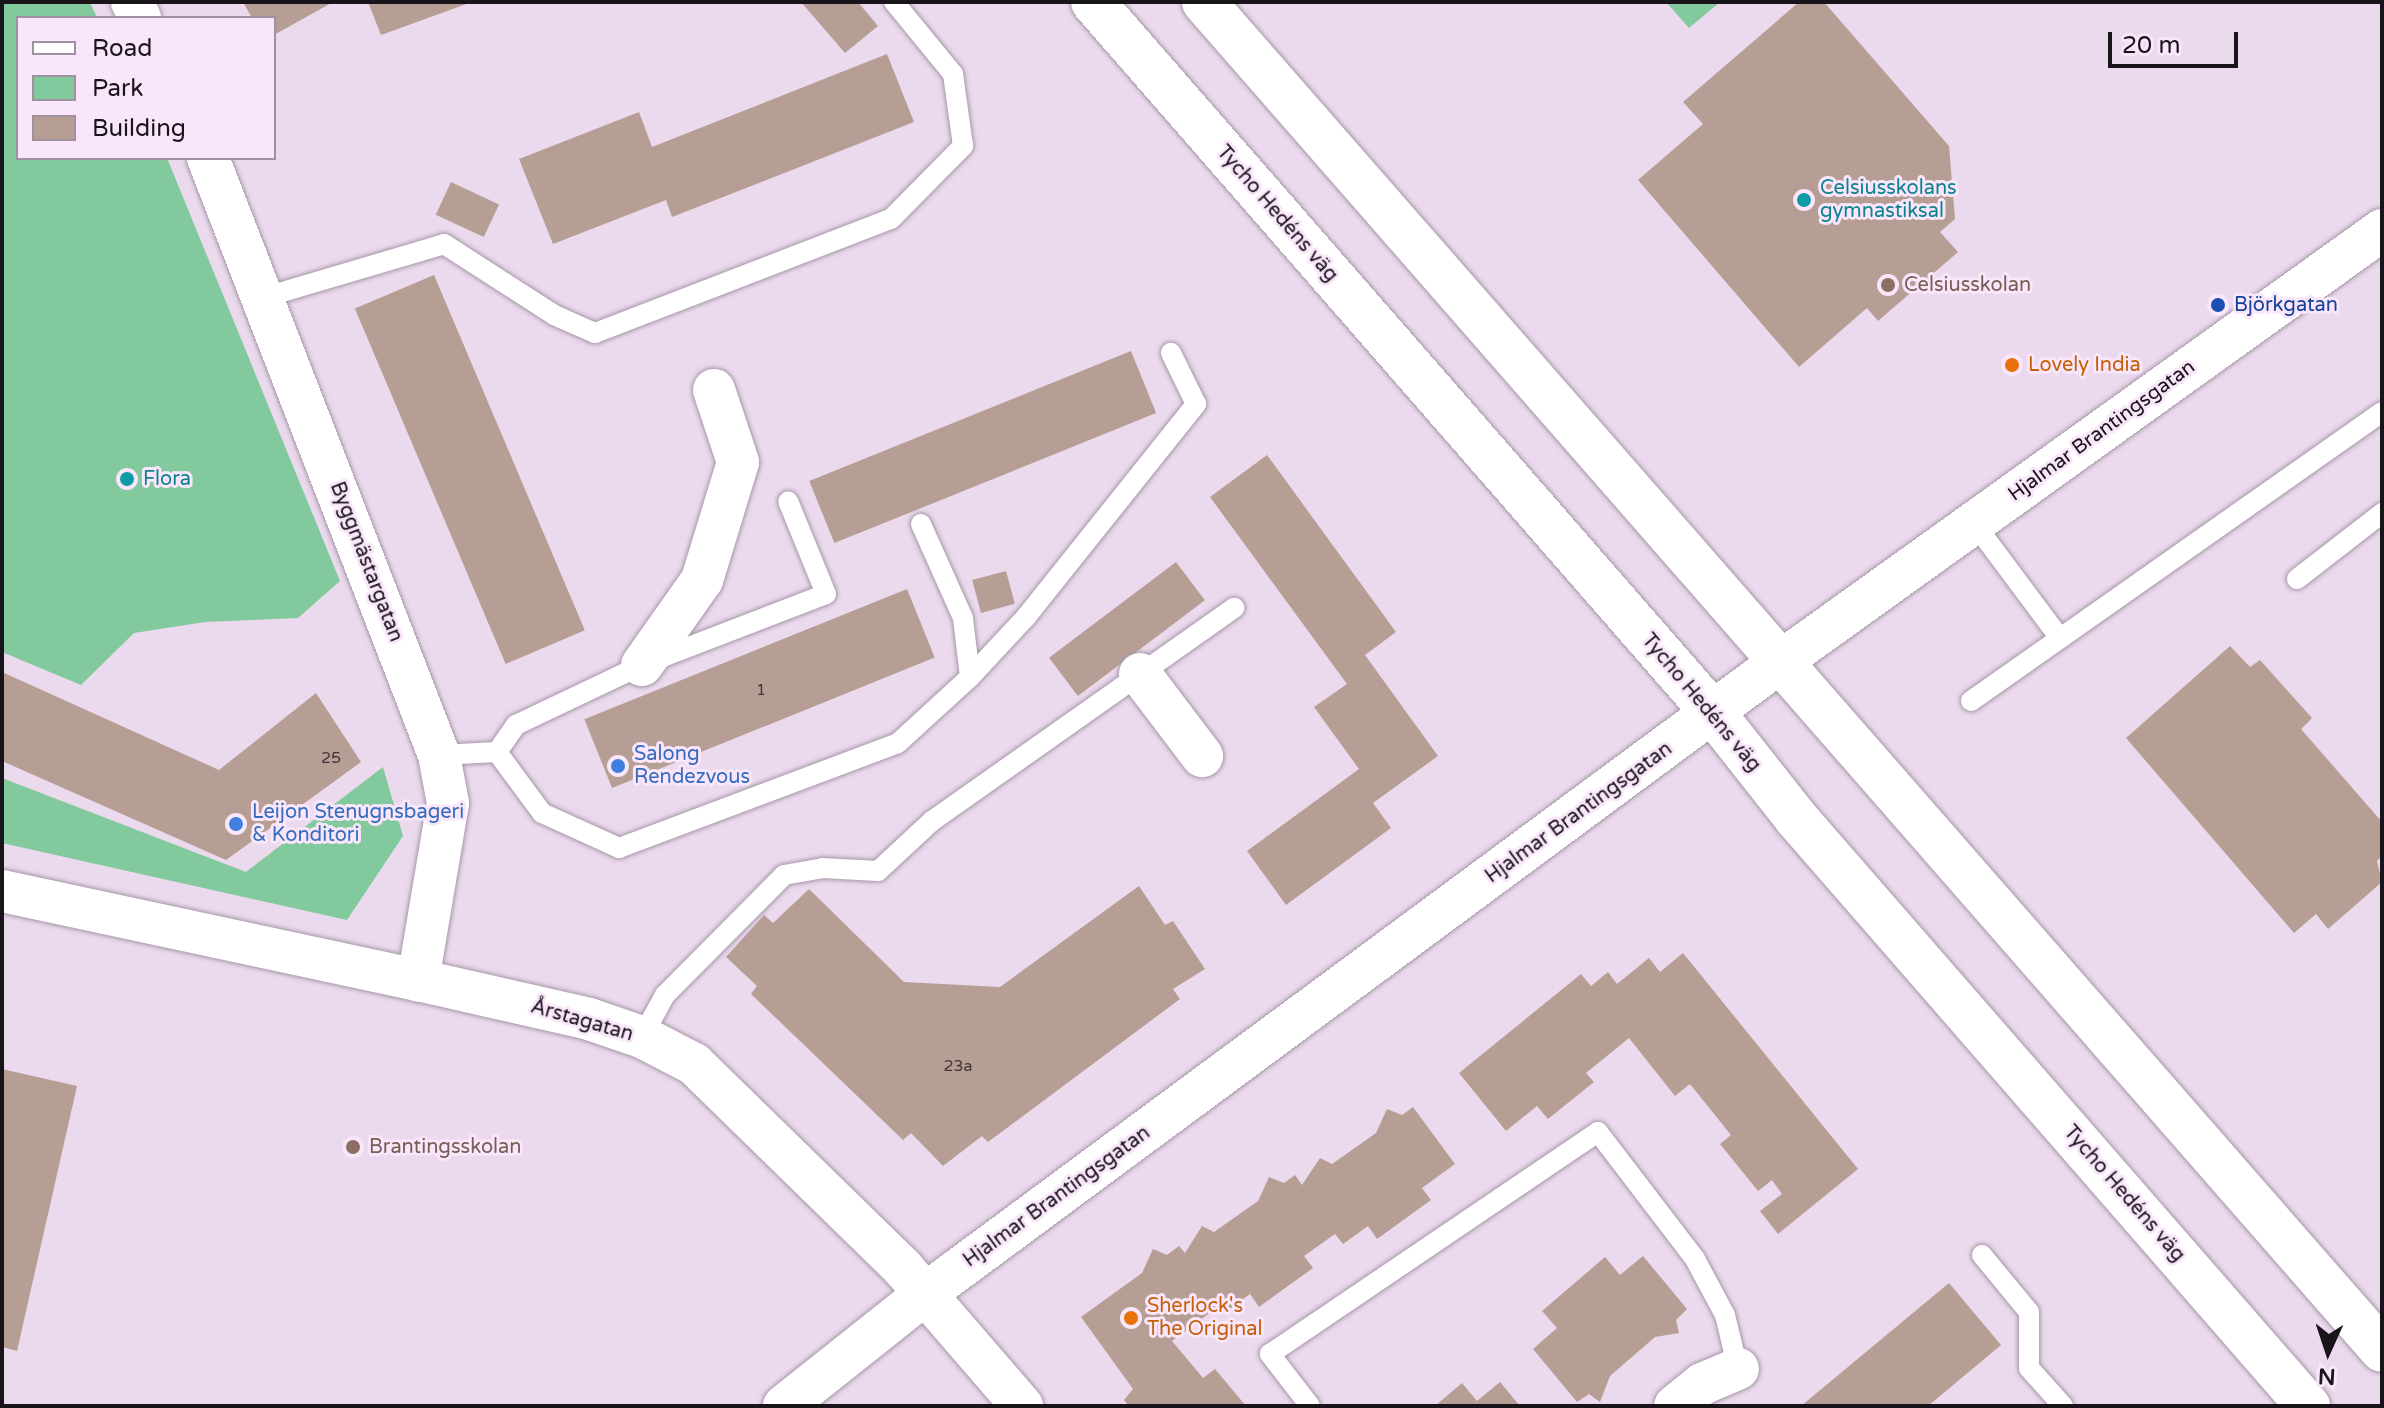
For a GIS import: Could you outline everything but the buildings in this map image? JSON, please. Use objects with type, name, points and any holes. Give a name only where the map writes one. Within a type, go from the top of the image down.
[{"type":"main road","name":"Tycho Hedéns väg","points":[[1093,2],[1714,714],[1796,818],[2308,1406]]},
{"type":"main road","points":[[1204,2],[2382,1350]]},
{"type":"street","name":"Byggmästargatan","points":[[209,160],[439,755],[448,803],[418,980]]},
{"type":"street","name":"Hjalmar Brantingsgatan","points":[[784,1406],[925,1294],[1714,714],[1780,662],[2382,230]]},
{"type":"street","points":[[642,665],[702,580],[738,462],[714,390]]},
{"type":"street","points":[[1140,674],[1202,756]]},
{"type":"street","name":"Årstagatan","points":[[2,891],[589,1019],[642,1037],[694,1064],[925,1294],[1022,1406]]},
{"type":"street","points":[[1675,1406],[1702,1384],[1738,1369]]},
{"type":"lane","points":[[262,298],[444,244],[554,315],[595,333],[891,219],[963,146],[953,74],[894,2]]},
{"type":"lane","points":[[497,752],[542,813],[619,848],[898,743],[970,677],[1026,617],[1196,404],[1171,353]]},
{"type":"lane","points":[[1971,701],[2382,412]]},
{"type":"lane","points":[[497,752],[516,725],[642,665],[826,594],[788,501]]},
{"type":"lane","points":[[2297,579],[2382,513]]},
{"type":"lane","points":[[1974,523],[2059,637]]},
{"type":"lane","points":[[921,524],[963,618],[970,677]]},
{"type":"lane","points":[[642,1037],[665,995],[784,875],[822,868],[878,871],[932,821],[1234,608]]},
{"type":"lane","points":[[439,755],[497,752]]},
{"type":"lane","points":[[1310,1406],[1270,1354],[1598,1132],[1695,1259],[1725,1315],[1738,1369]]},
{"type":"lane","points":[[1982,1255],[2029,1312],[2029,1368],[2063,1406]]},
{"type":"green space","points":[[2,2],[90,2],[96,16],[16,16],[16,160],[168,160],[340,581],[298,618],[205,622],[134,633],[81,685],[2,652]]},
{"type":"green space","points":[[1666,2],[1720,2],[1689,28]]},
{"type":"green space","points":[[383,767],[403,836],[347,920],[2,843],[2,778],[246,872]]},
{"type":"place","name":"Celsiusskolans gymnastiksal","points":[[1804,200]]},
{"type":"place","name":"Celsiusskolan","points":[[1888,285]]},
{"type":"place","name":"Björkgatan","points":[[2218,305]]},
{"type":"place","name":"Lovely India","points":[[2012,365]]},
{"type":"place","name":"Flora","points":[[127,479]]},
{"type":"place","name":"Salong Rendezvous","points":[[618,766]]},
{"type":"place","name":"Leijon Stenugnsbageri & Konditori","points":[[236,824]]},
{"type":"place","name":"Brantingsskolan","points":[[353,1147]]},
{"type":"place","name":"Sherlock's The Original","points":[[1131,1318]]}]
